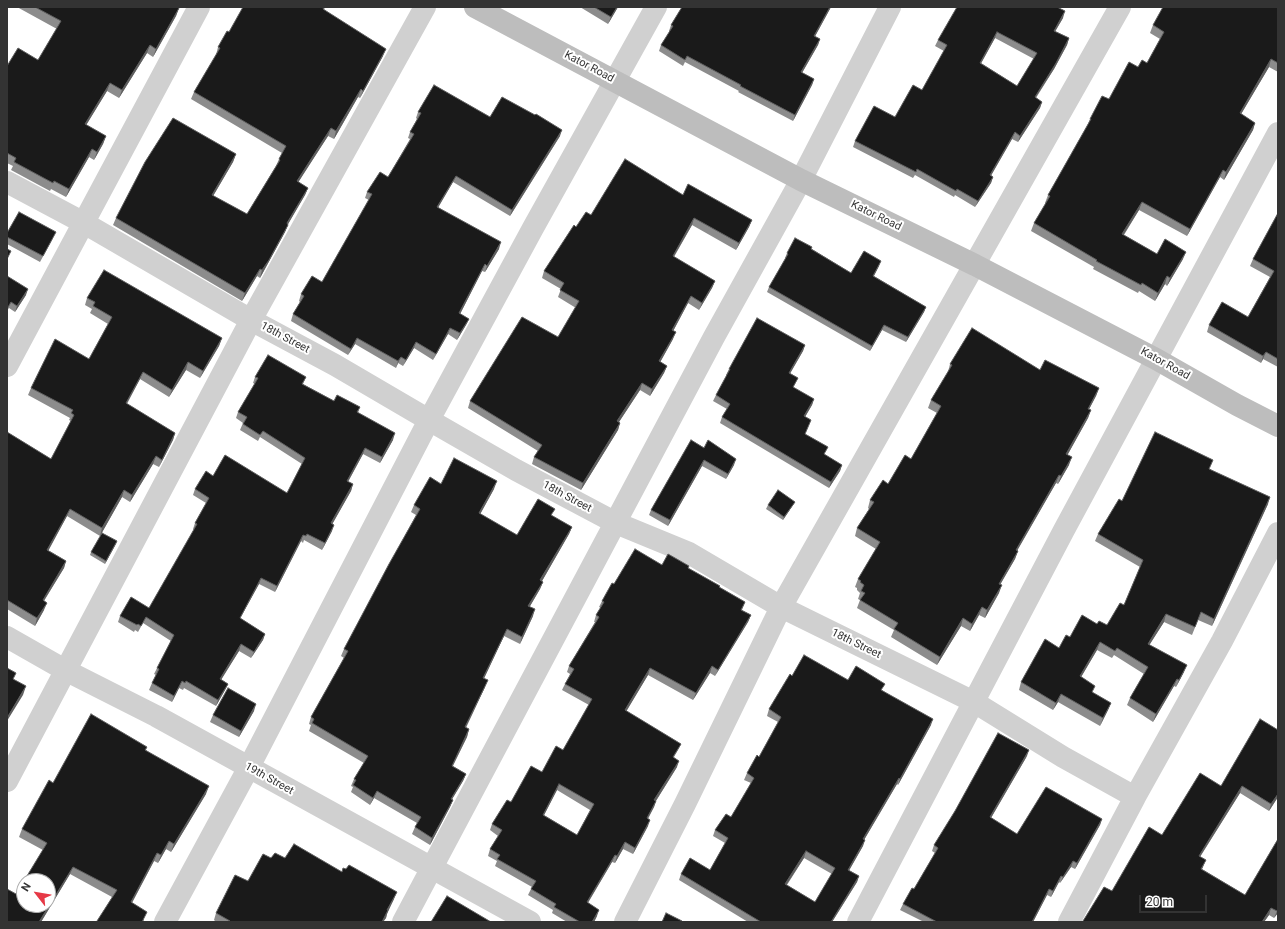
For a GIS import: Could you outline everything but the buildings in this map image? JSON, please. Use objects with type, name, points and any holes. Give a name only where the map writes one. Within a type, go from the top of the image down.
[{"type":"main road","name":"Kator Road","points":[[475,7],[801,180],[975,265],[1156,359],[1237,405],[1278,426]]},
{"type":"street","points":[[7,366],[199,7]]},
{"type":"street","points":[[7,781],[251,320],[425,7]]},
{"type":"street","points":[[165,922],[249,767],[429,420],[532,228],[616,81],[656,7]]},
{"type":"street","points":[[403,922],[714,337],[801,180],[890,7]]},
{"type":"street","points":[[625,922],[685,804],[781,608],[1120,7]]},
{"type":"street","points":[[858,922],[1064,530],[1278,133]]},
{"type":"street","name":"18th Street","points":[[7,182],[84,223],[251,320],[335,365],[516,470],[616,523],[689,554],[781,608],[974,702],[1063,757],[1135,797]]},
{"type":"street","points":[[1069,922],[1135,797],[1222,641],[1278,533]]},
{"type":"street","name":"19th Street","points":[[7,637],[65,670],[156,716],[530,922]]}]
